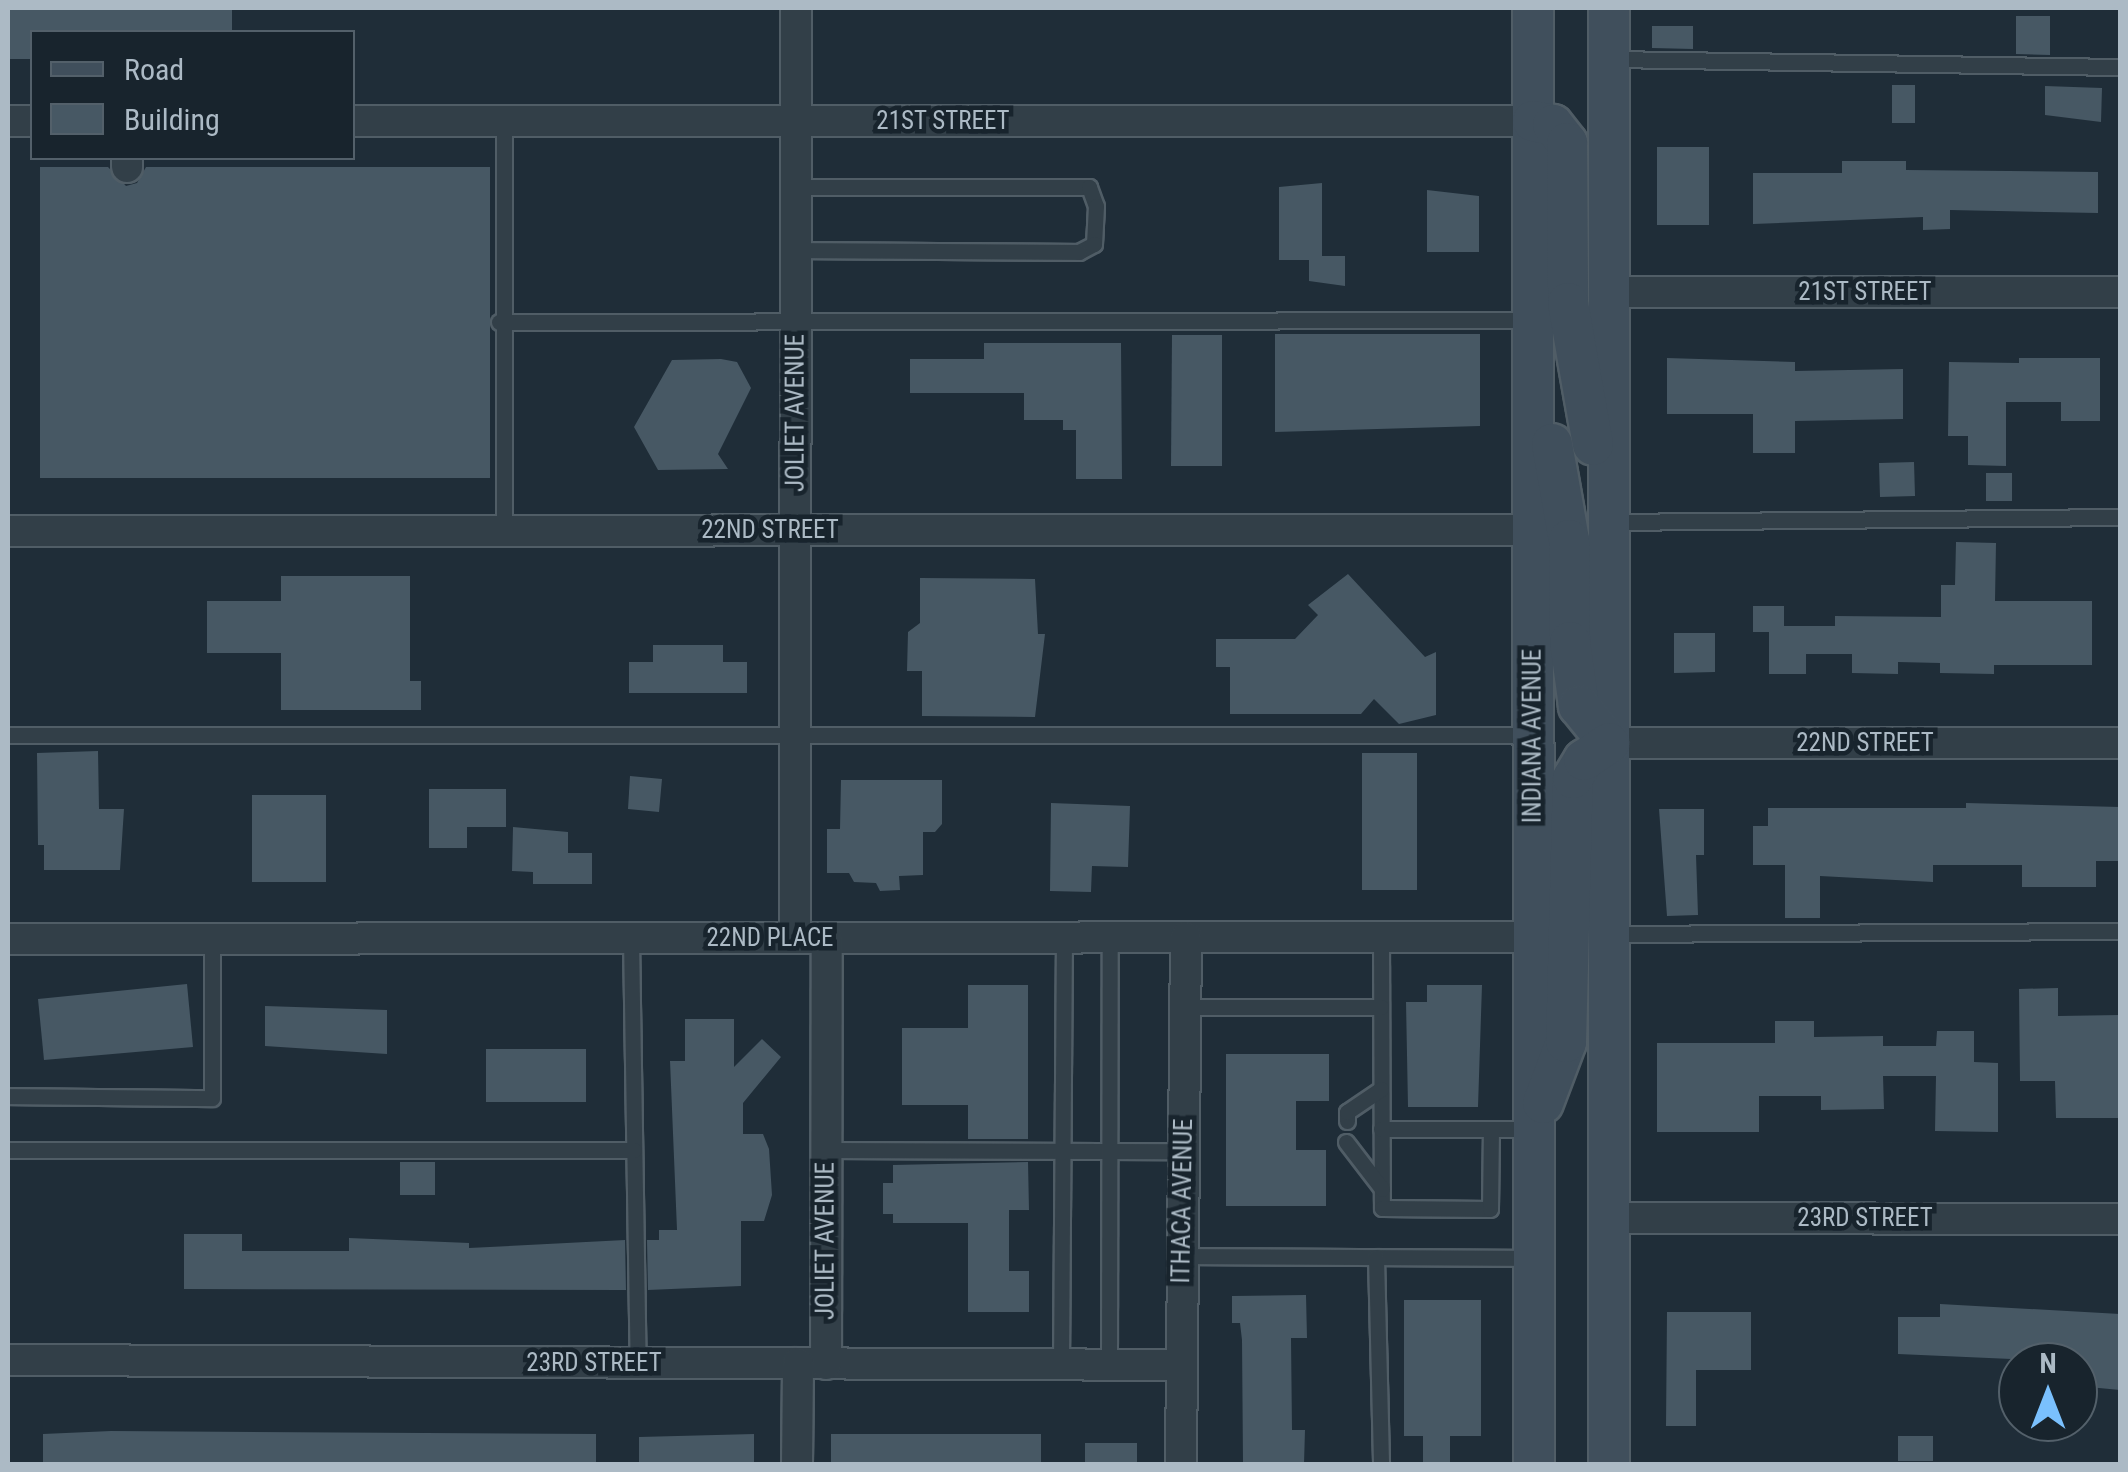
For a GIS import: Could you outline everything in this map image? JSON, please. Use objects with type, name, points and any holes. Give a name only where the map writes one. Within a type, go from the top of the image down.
[{"type":"main road","name":"INDIANA AVENUE","points":[[1533,8],[1534,1464]]},
{"type":"main road","points":[[1609,8],[1610,1464]]},
{"type":"main road","points":[[1533,120],[1553,125],[1567,143],[1568,303],[1578,380],[1609,517]]},
{"type":"main road","points":[[1533,331],[1569,540],[1570,642],[1580,706],[1609,743]]},
{"type":"main road","points":[[1534,1130],[1566,1042],[1573,778],[1584,760],[1609,743]]},
{"type":"main road","points":[[1581,1464],[1610,1218]]},
{"type":"street","name":"JOLIET AVENUE","points":[[796,8],[796,938]]},
{"type":"street","name":"21ST STREET","points":[[355,121],[1533,120]]},
{"type":"street","name":"21ST STREET","points":[[1609,292],[2120,292]]},
{"type":"street","name":"22ND STREET","points":[[8,530],[1533,530]]},
{"type":"street","name":"22ND STREET","points":[[1609,743],[2120,743]]},
{"type":"street","name":"22ND PLACE","points":[[8,939],[1533,937]]},
{"type":"street","name":"JOLIET AVENUE","points":[[798,1464],[812,1363],[826,1150],[826,938]]},
{"type":"street","name":"ITHACA AVENUE","points":[[1181,1464],[1186,938]]},
{"type":"street","name":"23RD STREET","points":[[1610,1218],[2120,1219]]},
{"type":"street","name":"23RD STREET","points":[[8,1360],[1182,1365]]},
{"type":"lane","points":[[1609,59],[2120,68]]},
{"type":"lane","points":[[504,120],[500,322],[504,530]]},
{"type":"lane","points":[[796,187],[1089,187],[1096,206],[1094,244],[1079,252],[796,250]]},
{"type":"lane","points":[[500,322],[796,321],[1533,331]]},
{"type":"lane","points":[[1609,517],[2120,517]]},
{"type":"lane","points":[[8,735],[1533,735]]},
{"type":"lane","points":[[1609,934],[2120,931]]},
{"type":"lane","points":[[1108,1364],[1110,936]]},
{"type":"lane","points":[[8,1096],[212,1098],[212,938]]},
{"type":"lane","points":[[630,938],[638,1363]]},
{"type":"lane","points":[[1061,1364],[1064,938]]},
{"type":"lane","points":[[1381,938],[1382,1208],[1490,1209],[1491,1130]]},
{"type":"lane","points":[[1185,1007],[1381,1006]]},
{"type":"lane","points":[[1346,1122],[1347,1112],[1381,1089]]},
{"type":"lane","points":[[1381,1128],[1534,1130]]},
{"type":"lane","points":[[1346,1142],[1382,1189]]},
{"type":"lane","points":[[8,1150],[634,1150]]},
{"type":"lane","points":[[826,1150],[1184,1151]]},
{"type":"lane","points":[[1182,1256],[1534,1258]]},
{"type":"lane","points":[[1376,1257],[1381,1464]]},
{"type":"building","points":[[8,8],[232,10],[232,30],[30,30],[30,59],[8,59]]},
{"type":"building","points":[[2016,16],[2050,16],[2050,55],[2016,54]]},
{"type":"building","points":[[1652,26],[1693,26],[1693,49],[1652,48]]},
{"type":"building","points":[[1892,85],[1915,85],[1915,123],[1892,123]]},
{"type":"building","points":[[2045,86],[2102,88],[2101,122],[2045,115]]},
{"type":"building","points":[[1657,147],[1709,147],[1709,225],[1657,225]]},
{"type":"building","points":[[1842,161],[1906,161],[1906,170],[2098,172],[2098,213],[1950,210],[1950,229],[1923,230],[1923,217],[1753,224],[1753,173],[1842,173]]},
{"type":"building","points":[[40,167],[108,167],[126,186],[137,183],[146,167],[490,167],[490,478],[40,478]]},
{"type":"building","points":[[1322,183],[1322,256],[1345,256],[1345,286],[1309,281],[1309,260],[1279,260],[1279,187]]},
{"type":"building","points":[[1427,190],[1479,196],[1479,252],[1427,252]]},
{"type":"building","points":[[1275,334],[1480,334],[1480,426],[1275,432]]},
{"type":"building","points":[[1172,335],[1222,335],[1222,466],[1171,466]]},
{"type":"building","points":[[984,343],[1121,343],[1122,479],[1076,479],[1076,430],[1063,430],[1063,420],[1024,420],[1024,393],[910,393],[910,359],[984,359]]},
{"type":"building","points":[[1667,358],[1795,362],[1795,371],[1903,369],[1903,419],[1795,421],[1795,453],[1753,453],[1753,414],[1667,414]]},
{"type":"building","points":[[2019,358],[2100,358],[2100,421],[2061,421],[2061,402],[2006,402],[2006,466],[1968,465],[1968,436],[1948,436],[1949,362],[2019,363]]},
{"type":"building","points":[[672,360],[737,362],[751,388],[718,454],[728,469],[658,470],[634,427]]},
{"type":"building","points":[[1914,462],[1915,496],[1880,497],[1879,463]]},
{"type":"building","points":[[1986,473],[2012,473],[2012,501],[1986,501]]},
{"type":"building","points":[[1956,542],[1996,543],[1995,601],[2092,601],[2092,665],[1994,665],[1994,674],[1940,673],[1940,663],[1898,662],[1898,674],[1852,673],[1852,654],[1806,654],[1806,674],[1769,674],[1769,632],[1753,632],[1753,606],[1784,606],[1784,626],[1835,626],[1835,616],[1941,617],[1941,585],[1955,585]]},
{"type":"building","points":[[1348,574],[1425,657],[1436,652],[1436,715],[1399,724],[1374,699],[1361,714],[1230,714],[1230,667],[1216,667],[1216,639],[1295,639],[1318,615],[1308,605]]},
{"type":"building","points":[[281,576],[410,576],[410,681],[421,681],[421,710],[281,710],[281,653],[207,653],[207,601],[281,601]]},
{"type":"building","points":[[920,578],[1035,579],[1038,634],[1045,634],[1035,717],[922,716],[922,671],[907,671],[908,632],[920,623]]},
{"type":"building","points":[[1674,633],[1715,633],[1715,672],[1674,673]]},
{"type":"building","points":[[653,645],[723,645],[723,662],[747,662],[747,693],[629,693],[629,662],[653,662]]},
{"type":"building","points":[[98,751],[99,809],[124,809],[120,870],[44,870],[44,845],[38,845],[37,753]]},
{"type":"building","points":[[1362,753],[1417,753],[1417,890],[1362,890]]},
{"type":"building","points":[[630,776],[662,779],[659,812],[628,809]]},
{"type":"building","points":[[841,780],[942,780],[942,824],[935,832],[923,832],[923,875],[899,876],[900,890],[880,891],[876,883],[854,882],[849,873],[827,873],[827,829],[840,829]]},
{"type":"building","points":[[429,789],[506,789],[506,827],[467,827],[467,848],[429,848]]},
{"type":"building","points":[[252,795],[326,795],[326,882],[252,882]]},
{"type":"building","points":[[1051,803],[1130,806],[1128,867],[1092,866],[1091,892],[1050,891]]},
{"type":"building","points":[[1966,803],[2120,807],[2120,861],[2096,861],[2096,887],[2022,887],[2022,865],[1933,865],[1933,882],[1820,876],[1820,918],[1785,918],[1785,865],[1753,865],[1753,826],[1768,826],[1768,808],[1966,808]]},
{"type":"building","points":[[1659,809],[1704,809],[1704,855],[1696,855],[1698,915],[1667,916]]},
{"type":"building","points":[[513,827],[568,832],[568,853],[592,853],[592,884],[533,884],[533,872],[512,871]]},
{"type":"building","points":[[187,984],[193,1047],[44,1060],[38,999]]},
{"type":"building","points":[[968,985],[1028,985],[1028,1139],[968,1139],[968,1105],[902,1105],[902,1028],[968,1028]]},
{"type":"building","points":[[1427,985],[1482,985],[1478,1107],[1408,1107],[1406,1002],[1427,1002]]},
{"type":"building","points":[[2058,988],[2058,1016],[2120,1015],[2120,1118],[2056,1118],[2055,1081],[2020,1081],[2019,989]]},
{"type":"building","points":[[265,1006],[387,1010],[387,1054],[265,1046]]},
{"type":"building","points":[[685,1019],[734,1019],[734,1067],[762,1039],[781,1057],[743,1103],[743,1134],[763,1134],[769,1149],[772,1195],[764,1221],[741,1221],[741,1286],[648,1290],[647,1240],[659,1240],[659,1230],[677,1230],[670,1061],[685,1061]]},
{"type":"building","points":[[1775,1021],[1814,1021],[1814,1037],[1883,1036],[1883,1046],[1936,1046],[1937,1031],[1974,1031],[1974,1062],[1998,1063],[1998,1132],[1935,1131],[1936,1076],[1883,1076],[1884,1109],[1821,1110],[1821,1096],[1759,1096],[1759,1132],[1657,1132],[1657,1043],[1775,1043]]},
{"type":"building","points":[[486,1049],[586,1049],[586,1102],[486,1102]]},
{"type":"building","points":[[1226,1054],[1329,1054],[1329,1101],[1296,1101],[1296,1150],[1326,1150],[1326,1206],[1226,1206]]},
{"type":"building","points":[[400,1162],[435,1162],[435,1195],[400,1195]]},
{"type":"building","points":[[1028,1162],[1029,1210],[1009,1210],[1009,1271],[1029,1271],[1029,1312],[968,1312],[968,1223],[893,1223],[893,1214],[883,1214],[883,1183],[893,1183],[893,1165]]},
{"type":"building","points":[[184,1234],[242,1234],[242,1251],[349,1251],[349,1238],[469,1243],[469,1248],[625,1240],[626,1290],[184,1289]]},
{"type":"building","points":[[1306,1295],[1307,1338],[1291,1338],[1292,1430],[1305,1430],[1304,1464],[1243,1464],[1242,1340],[1240,1323],[1232,1323],[1232,1296]]},
{"type":"building","points":[[1404,1300],[1481,1300],[1481,1436],[1450,1436],[1450,1463],[1423,1463],[1423,1436],[1404,1436]]},
{"type":"building","points":[[1940,1304],[2120,1314],[2120,1390],[2098,1388],[2098,1342],[1998,1342],[1998,1358],[1898,1354],[1898,1317],[1940,1317]]},
{"type":"building","points":[[1667,1312],[1751,1312],[1751,1370],[1696,1370],[1696,1426],[1666,1426]]},
{"type":"building","points":[[43,1434],[596,1434],[596,1464],[43,1464]]},
{"type":"building","points":[[754,1434],[754,1464],[639,1464],[639,1437]]},
{"type":"building","points":[[831,1434],[1041,1434],[1041,1464],[831,1464]]},
{"type":"building","points":[[1898,1436],[1933,1436],[1933,1461],[1898,1461]]},
{"type":"building","points":[[1085,1443],[1137,1443],[1137,1464],[1085,1464]]}]
